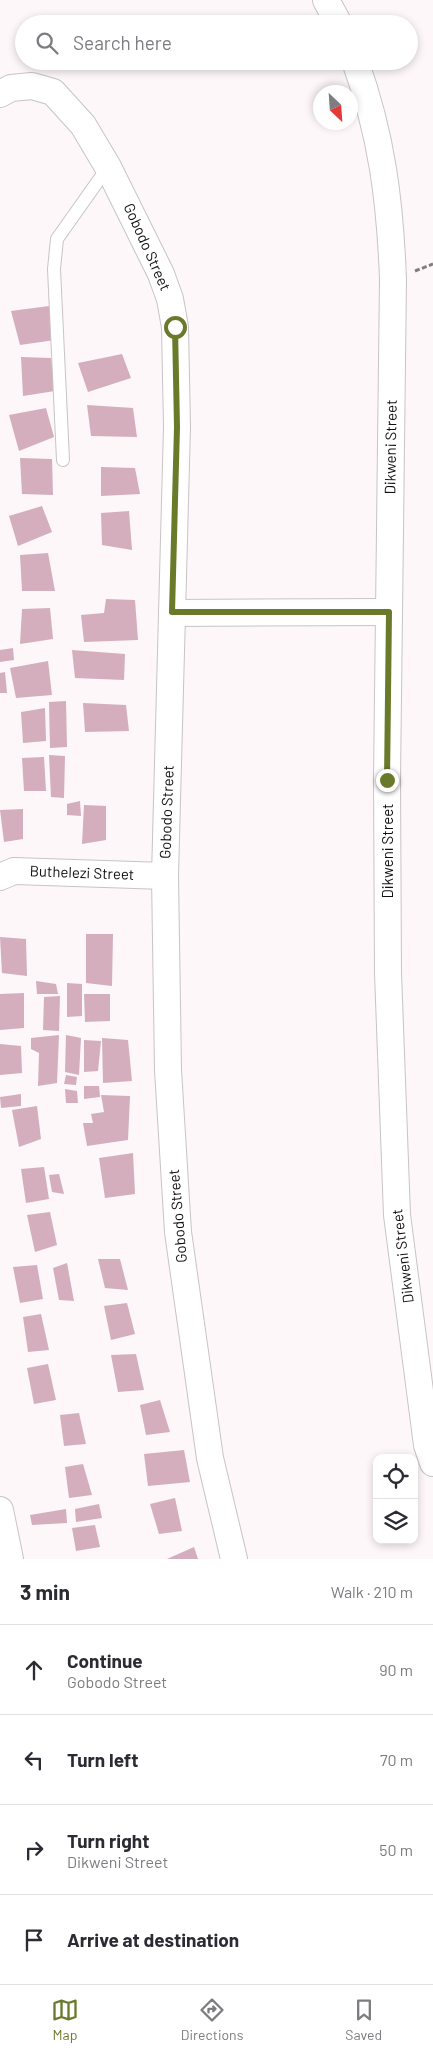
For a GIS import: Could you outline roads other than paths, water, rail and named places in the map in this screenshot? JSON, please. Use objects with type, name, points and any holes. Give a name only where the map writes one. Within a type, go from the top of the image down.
[{"type":"street","points":[[326,0],[334,15]]},
{"type":"street","name":"Dikweni Street","points":[[358,70],[371,104],[384,164],[390,217],[393,280],[389,612],[388,973],[397,1215],[431,1451]]},
{"type":"street","name":"Gobodo Street","points":[[0,94],[11,88],[32,86],[53,92],[83,125],[108,166],[161,274],[170,299],[175,327],[177,427],[165,876],[168,1070],[178,1232],[210,1458],[234,1559]]},
{"type":"street","points":[[172,612],[389,612]]},
{"type":"street","name":"Buthelezi Street","points":[[0,877],[14,871],[165,876]]},
{"type":"street","points":[[0,1510],[10,1559]]},
{"type":"lane","points":[[63,460],[54,269],[57,239],[108,166]]}]
